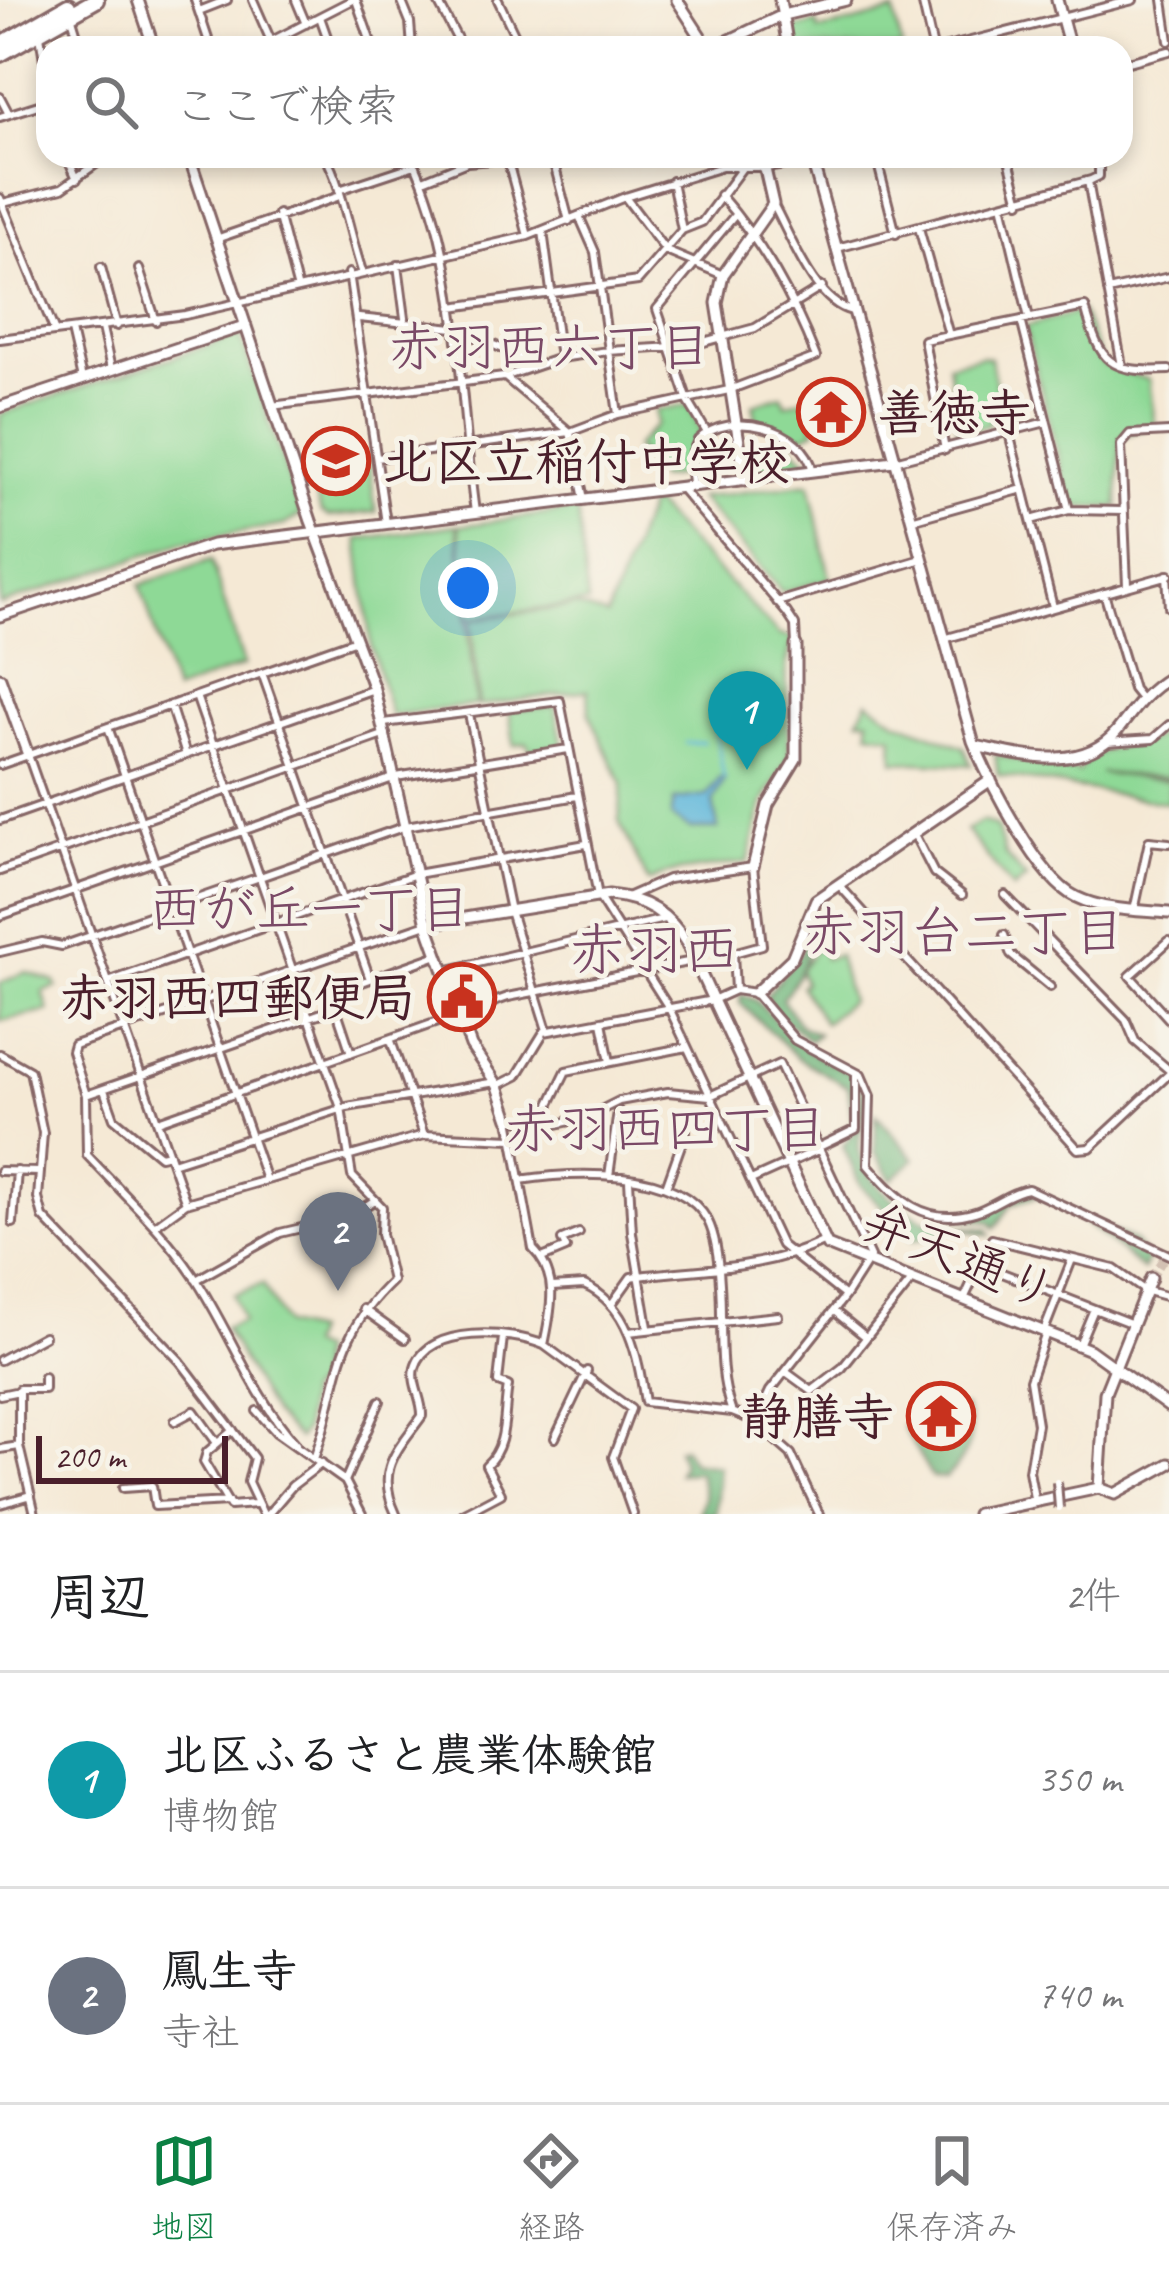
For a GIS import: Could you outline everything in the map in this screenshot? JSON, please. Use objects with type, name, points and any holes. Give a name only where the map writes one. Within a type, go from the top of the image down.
[{"type":"highway","points":[[0,45],[96,0]]},
{"type":"highway","points":[[0,54],[40,34],[75,8]]},
{"type":"street","points":[[138,0],[150,36]]},
{"type":"street","points":[[195,0],[208,36]]},
{"type":"street","points":[[199,10],[227,0]]},
{"type":"street","points":[[253,0],[269,36]]},
{"type":"street","points":[[296,0],[306,24]]},
{"type":"street","points":[[281,36],[354,0],[368,36]]},
{"type":"street","points":[[401,0],[411,36]]},
{"type":"street","points":[[436,0],[456,36]]},
{"type":"street","points":[[498,0],[515,36]]},
{"type":"street","points":[[677,0],[702,36]]},
{"type":"street","points":[[780,0],[786,36]]},
{"type":"street","points":[[737,36],[783,15],[846,0]]},
{"type":"street","points":[[922,0],[930,36]]},
{"type":"street","points":[[1057,0],[1067,36]]},
{"type":"street","points":[[994,36],[1133,0]]},
{"type":"street","points":[[1163,0],[1169,41]]},
{"type":"street","points":[[320,17],[327,36]]},
{"type":"street","points":[[1133,61],[1169,51]]},
{"type":"street","points":[[0,97],[4,116],[36,106]]},
{"type":"street","points":[[73,168],[77,178]]},
{"type":"street","points":[[55,332],[1,201],[57,190],[91,168]]},
{"type":"street","points":[[193,168],[271,406],[374,688],[427,924],[472,1046],[497,1084],[509,1119],[533,1249],[542,1258],[552,1287],[544,1345]]},
{"type":"street","points":[[329,168],[362,271]]},
{"type":"street","points":[[216,239],[395,168]]},
{"type":"street","points":[[417,168],[452,307],[475,512]]},
{"type":"street","points":[[423,180],[453,168]]},
{"type":"street","points":[[510,168],[528,236]]},
{"type":"street","points":[[554,168],[569,221]]},
{"type":"street","points":[[0,339],[156,321],[350,273],[441,257],[528,236],[672,180],[718,168]]},
{"type":"street","points":[[452,307],[638,281],[682,230],[702,222],[742,168]]},
{"type":"street","points":[[764,168],[773,204],[822,287],[836,305],[851,311]]},
{"type":"street","points":[[814,168],[944,639],[975,746],[991,780],[1056,884],[1091,903],[1169,913]]},
{"type":"street","points":[[879,168],[896,236]]},
{"type":"street","points":[[1011,168],[1020,202]]},
{"type":"street","points":[[837,248],[1003,208],[1088,181],[1099,176],[1099,168]]},
{"type":"street","points":[[672,180],[682,230]]},
{"type":"street","points":[[1088,181],[1123,368]]},
{"type":"street","points":[[377,458],[570,432],[618,414],[729,390],[816,357],[795,304],[752,232],[720,195]]},
{"type":"street","points":[[625,197],[667,251],[723,275]]},
{"type":"street","points":[[745,480],[717,303],[723,275],[773,204]]},
{"type":"street","points":[[1003,208],[1046,422],[1069,510]]},
{"type":"street","points":[[278,214],[297,287]]},
{"type":"street","points":[[706,431],[688,401],[657,309],[736,214]]},
{"type":"street","points":[[579,216],[595,252],[618,414]]},
{"type":"street","points":[[920,228],[949,335]]},
{"type":"street","points":[[543,231],[560,358]]},
{"type":"street","points":[[398,265],[405,318]]},
{"type":"street","points":[[101,267],[118,326]]},
{"type":"street","points":[[139,268],[156,321]]},
{"type":"street","points":[[350,273],[386,523]]},
{"type":"street","points":[[1108,291],[1169,277]]},
{"type":"street","points":[[271,406],[504,377],[560,358],[721,336],[755,328],[822,287]]},
{"type":"street","points":[[945,450],[924,340],[1085,307],[1097,348],[1123,368],[1169,370]]},
{"type":"street","points":[[359,317],[405,318],[454,328],[538,364]]},
{"type":"street","points":[[0,407],[244,326]]},
{"type":"street","points":[[102,328],[111,368]]},
{"type":"street","points":[[71,331],[82,379]]},
{"type":"street","points":[[504,377],[570,432],[584,499]]},
{"type":"street","points":[[0,616],[199,548],[894,461],[1046,422]]},
{"type":"street","points":[[693,485],[690,458],[706,431],[735,425],[756,424],[798,443],[813,472]]},
{"type":"street","points":[[1127,586],[1123,441],[1130,434],[1169,432]]},
{"type":"street","points":[[1009,433],[1053,607]]},
{"type":"street","points":[[680,487],[795,625],[796,759],[768,806],[754,867],[762,945],[734,953],[735,990]]},
{"type":"street","points":[[911,520],[1022,489]]},
{"type":"street","points":[[1031,520],[1069,510],[1124,511]]},
{"type":"street","points":[[778,602],[922,560]]},
{"type":"street","points":[[944,639],[1168,575],[1169,607]]},
{"type":"street","points":[[1104,593],[1133,689],[1141,699]]},
{"type":"street","points":[[0,765],[356,640]]},
{"type":"street","points":[[262,673],[370,979]]},
{"type":"street","points":[[0,678],[186,1203]]},
{"type":"street","points":[[1106,742],[1141,699],[1169,679]]},
{"type":"street","points":[[0,820],[374,688]]},
{"type":"street","points":[[196,696],[341,1108],[352,1176],[372,1202],[382,1207],[381,1234],[392,1281],[363,1310],[344,1341],[333,1407],[315,1456]]},
{"type":"street","points":[[0,871],[295,767],[385,729],[560,701],[598,896],[669,1008],[781,1245],[845,1296]]},
{"type":"street","points":[[170,705],[186,755]]},
{"type":"street","points":[[469,713],[510,910],[548,1032]]},
{"type":"street","points":[[975,746],[1053,759],[1106,742],[1153,739],[1169,725]]},
{"type":"street","points":[[108,727],[266,1180]]},
{"type":"street","points":[[0,916],[396,777],[568,748]]},
{"type":"street","points":[[755,993],[792,958],[812,905],[991,780]]},
{"type":"street","points":[[0,952],[42,942],[62,946],[406,826],[577,796]]},
{"type":"street","points":[[916,838],[934,873],[962,896]]},
{"type":"street","points":[[1134,911],[1149,841],[1169,843]]},
{"type":"street","points":[[108,982],[416,874],[586,844]]},
{"type":"street","points":[[627,897],[668,879],[754,867]]},
{"type":"street","points":[[839,884],[1078,1149],[1090,1148],[1169,1072],[1135,1041],[1126,1020],[1005,895]]},
{"type":"street","points":[[296,1444],[270,1415],[196,1280],[157,1224],[87,1155],[86,1095],[74,1045],[427,924],[598,896],[627,897],[668,918]]},
{"type":"street","points":[[444,971],[668,918]]},
{"type":"street","name":"弁天通り","points":[[668,918],[713,1000],[825,1241],[1079,1345],[1115,1363],[1169,1407]]},
{"type":"street","points":[[1004,935],[1011,955],[1050,987]]},
{"type":"street","points":[[1169,941],[1130,976],[1169,1018]]},
{"type":"street","points":[[352,1054],[332,993],[438,955]]},
{"type":"street","points":[[158,1121],[536,992],[694,961]]},
{"type":"street","points":[[172,1163],[341,1108],[497,1084],[517,1076],[535,1040],[548,1032],[713,1000],[735,990],[755,993],[795,1040],[856,1071],[870,1096],[868,1165],[914,1210],[970,1213],[1028,1189],[1169,1255]]},
{"type":"street","points":[[86,1095],[336,1008]]},
{"type":"street","points":[[602,1022],[610,1062]]},
{"type":"street","points":[[391,1041],[424,1135]]},
{"type":"street","points":[[548,1108],[566,1071],[687,1047]]},
{"type":"street","points":[[0,1054],[30,1071],[43,1133],[39,1172],[43,1217],[180,1361],[254,1458],[248,1482],[254,1504],[266,1514],[323,1462]]},
{"type":"street","points":[[509,1119],[552,1125],[585,1118],[619,1101],[668,1092],[710,1096],[779,1064],[870,1262],[786,1372],[755,1423]]},
{"type":"street","points":[[751,1180],[854,1131],[856,1071]]},
{"type":"street","points":[[104,1089],[114,1118],[160,1156],[169,1154]]},
{"type":"street","points":[[609,1176],[618,1111]]},
{"type":"street","points":[[666,1186],[686,1131]]},
{"type":"street","points":[[157,1224],[186,1203],[424,1135],[512,1139]]},
{"type":"street","points":[[0,1171],[39,1172]]},
{"type":"street","points":[[13,1223],[17,1172]]},
{"type":"street","points":[[520,1180],[564,1174],[609,1176],[666,1186],[688,1198],[710,1225],[732,1412]]},
{"type":"street","points":[[629,1180],[632,1233],[648,1328]]},
{"type":"street","points":[[196,1280],[244,1250],[348,1217],[372,1202]]},
{"type":"street","points":[[311,1225],[314,1244]]},
{"type":"street","points":[[542,1258],[566,1248],[562,1240],[579,1234]]},
{"type":"street","points":[[964,1298],[992,1239],[1114,1269],[1144,1290],[1169,1297]]},
{"type":"street","points":[[610,1305],[631,1277],[718,1270],[794,1256],[825,1241]]},
{"type":"street","points":[[1045,1514],[1029,1471],[1037,1424],[1030,1380],[1072,1261]]},
{"type":"street","points":[[982,1265],[1130,1323]]},
{"type":"street","points":[[1099,1488],[1101,1414],[1115,1363],[1151,1278]]},
{"type":"street","points":[[786,1372],[812,1391],[842,1368],[913,1279]]},
{"type":"street","points":[[552,1287],[584,1285],[610,1305],[628,1332],[645,1402],[732,1412],[755,1423],[787,1449],[819,1514]]},
{"type":"street","points":[[1079,1345],[1094,1308]]},
{"type":"street","points":[[363,1310],[405,1339]]},
{"type":"street","points":[[834,1311],[866,1337]]},
{"type":"street","points":[[628,1332],[778,1316]]},
{"type":"street","points":[[396,1514],[384,1486],[399,1441],[422,1416],[414,1376],[424,1354],[476,1329],[544,1345],[587,1371],[611,1398],[632,1409],[613,1457],[633,1514]]},
{"type":"street","points":[[0,1360],[44,1336]]},
{"type":"street","points":[[463,1514],[501,1494],[486,1465],[499,1454],[502,1437],[508,1386],[498,1382],[503,1337]]},
{"type":"street","points":[[555,1438],[587,1371]]},
{"type":"street","points":[[0,1395],[44,1389],[44,1377]]},
{"type":"street","points":[[19,1391],[19,1445],[35,1514]]},
{"type":"street","points":[[346,1481],[380,1401]]},
{"type":"street","points":[[175,1420],[194,1411],[217,1443]]},
{"type":"street","points":[[257,1411],[346,1481],[362,1514]]},
{"type":"street","points":[[233,1430],[204,1462],[233,1508],[254,1504]]},
{"type":"street","points":[[0,1449],[19,1445]]},
{"type":"street","points":[[977,1514],[1099,1488],[1115,1494],[1169,1464]]},
{"type":"street","points":[[1057,1482],[1059,1508]]},
{"type":"street","points":[[123,1488],[152,1486],[154,1506],[228,1502]]},
{"type":"street","points":[[0,1504],[31,1495]]},
{"type":"green space","points":[[894,12],[899,36],[795,36],[794,29],[817,23],[819,31]]},
{"type":"green space","points":[[1081,311],[1103,364],[1149,380],[1155,424],[1120,438],[1118,507],[1071,507],[1025,327]]},
{"type":"green space","points":[[240,335],[301,515],[284,525],[183,542],[0,605],[0,414]]},
{"type":"green space","points":[[990,358],[1000,402],[988,425],[958,433],[948,364]]},
{"type":"green space","points":[[782,395],[786,404],[806,398],[815,430],[795,439],[757,422],[753,404]]},
{"type":"green space","points":[[689,405],[701,432],[688,456],[690,474],[658,478],[656,465],[634,455],[641,452],[634,448],[657,424],[655,410]]},
{"type":"green space","points":[[785,440],[809,462],[749,468],[748,464]]},
{"type":"green space","points":[[369,461],[376,512],[329,517],[321,513],[308,468]]},
{"type":"green space","points":[[810,483],[830,579],[782,592],[699,498]]},
{"type":"green space","points":[[650,501],[779,635],[793,638],[786,666],[789,757],[763,803],[748,862],[669,873],[648,882],[619,821],[622,784],[589,713],[588,690],[479,706],[471,620],[575,606],[607,616]]},
{"type":"green space","points":[[577,510],[588,603],[470,618],[459,526]]},
{"type":"green space","points":[[457,525],[476,705],[391,715],[371,647],[358,539]]},
{"type":"green space","points":[[211,560],[244,665],[174,692],[140,585]]},
{"type":"green space","points":[[868,701],[897,721],[964,747],[971,765],[894,761],[893,736],[869,732],[869,719],[859,719]]},
{"type":"green space","points":[[555,706],[563,746],[531,751],[527,743],[514,745],[509,711]]},
{"type":"green space","points":[[1166,730],[1169,778],[1100,773],[1169,781],[1169,803],[998,775],[995,755],[1079,772],[1096,754]]},
{"type":"green space","points":[[983,821],[997,827],[1005,855],[1026,878],[1013,889],[966,830]]},
{"type":"green space","points":[[810,919],[804,962],[782,999],[801,1026],[818,1034],[810,1041],[776,1013],[766,996],[801,952]]},
{"type":"green space","points":[[820,944],[824,959],[838,955],[850,1001],[824,1023],[801,986],[805,983],[800,970]]},
{"type":"green space","points":[[26,972],[55,982],[57,987],[43,992],[49,1011],[0,1021],[0,983]]},
{"type":"green space","points":[[741,994],[755,1000],[807,1051],[854,1075],[853,1128],[848,1087],[798,1058],[740,1003]]},
{"type":"green space","points":[[861,1081],[866,1106],[859,1146],[875,1181],[907,1210],[929,1222],[987,1229],[990,1235],[954,1228],[915,1240],[860,1185],[843,1146],[859,1126]]},
{"type":"green space","points":[[876,1114],[915,1159],[892,1180],[875,1151]]},
{"type":"green space","points":[[1028,1191],[1062,1207],[1037,1196],[1012,1204],[995,1228],[990,1222],[956,1217],[979,1214]]},
{"type":"green space","points":[[1072,1212],[1134,1241],[1148,1259],[1143,1270]]},
{"type":"green space","points":[[263,1284],[285,1325],[313,1332],[308,1346],[319,1351],[316,1383],[307,1392],[304,1430],[298,1439],[273,1414],[224,1328],[243,1321],[233,1295]]},
{"type":"green space","points":[[964,1407],[970,1427],[965,1453],[946,1478],[932,1478],[902,1426],[915,1423],[917,1416],[926,1426],[935,1422],[932,1436],[939,1451],[961,1442],[964,1422],[953,1409]]},
{"type":"green space","points":[[683,1447],[692,1462],[719,1466],[716,1514],[699,1514],[704,1496],[698,1472],[678,1473],[682,1464],[677,1449]]},
{"type":"water","points":[[720,778],[725,779],[713,802],[718,829],[690,829],[671,817],[674,800],[707,796]]},
{"type":"waterway","points":[[713,713],[724,779]]},
{"type":"waterway","points":[[686,743],[703,742]]},
{"type":"tunnel","points":[[1151,1278],[1169,1250]]},
{"type":"place","name":"善徳寺","points":[[831,412]]},
{"type":"place","name":"北区立稲付中学校","points":[[336,461]]},
{"type":"place","name":"北区ふるさと農業体験館","points":[[747,770]]},
{"type":"place","name":"赤羽西四郵便局","points":[[462,997]]},
{"type":"place","name":"鳳生寺","points":[[338,1291]]},
{"type":"place","name":"静膳寺","points":[[941,1416]]},
{"type":"district","name":"赤羽西六丁目","points":[[550,346]]},
{"type":"district","name":"西が丘一丁目","points":[[310,908]]},
{"type":"district","name":"赤羽台二丁目","points":[[964,931]]},
{"type":"district","name":"赤羽西","points":[[654,949]]},
{"type":"district","name":"赤羽西四丁目","points":[[666,1128]]}]
